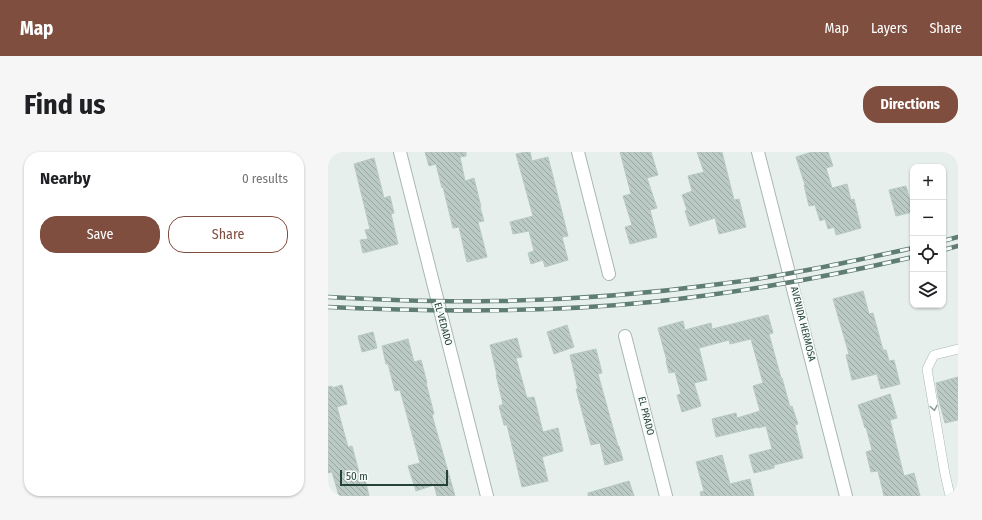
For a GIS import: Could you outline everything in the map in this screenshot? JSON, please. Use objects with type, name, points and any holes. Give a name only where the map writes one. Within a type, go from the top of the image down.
[{"type":"street","name":"EL VEDADO","points":[[400,152],[487,496]]},
{"type":"street","points":[[578,152],[609,274]]},
{"type":"street","name":"AVENIDA HERMOSA","points":[[758,152],[846,496]]},
{"type":"street","name":"EL PRADO","points":[[625,336],[666,496]]},
{"type":"lane","points":[[950,496],[927,369],[934,355],[958,349]]},
{"type":"building","points":[[425,152],[466,152],[466,156],[460,157],[465,181],[474,178],[484,221],[478,222],[487,257],[467,262],[459,227],[453,228],[436,164],[429,166]]},
{"type":"building","points":[[530,152],[532,161],[548,157],[568,236],[562,237],[568,260],[545,267],[543,260],[531,264],[528,253],[534,251],[529,231],[513,234],[510,222],[533,216],[516,154]]},
{"type":"building","points":[[620,152],[651,152],[658,175],[647,178],[657,208],[650,210],[657,237],[630,244],[625,227],[632,225],[623,196],[631,194]]},
{"type":"building","points":[[697,152],[722,152],[734,200],[739,199],[746,227],[719,234],[715,218],[690,226],[682,195],[692,191],[688,176],[704,172]]},
{"type":"building","points":[[812,152],[828,152],[833,166],[826,168],[832,188],[847,184],[851,200],[854,199],[861,228],[836,235],[834,227],[828,229],[825,219],[820,221],[815,205],[809,206],[805,185],[796,157]]},
{"type":"building","points":[[374,158],[384,198],[390,196],[394,213],[391,214],[398,244],[363,253],[360,240],[368,239],[365,230],[370,229],[354,164]]},
{"type":"building","points":[[906,186],[910,201],[910,213],[896,216],[889,190]]},
{"type":"building","points":[[863,291],[869,314],[873,313],[883,350],[886,350],[889,361],[894,360],[900,384],[881,389],[877,374],[852,380],[846,355],[849,354],[833,299]]},
{"type":"building","points":[[768,315],[773,333],[769,334],[790,407],[792,406],[798,424],[795,425],[803,458],[774,465],[774,468],[754,473],[749,455],[772,449],[766,426],[716,437],[712,419],[736,413],[737,418],[760,411],[753,386],[763,383],[751,339],[730,344],[729,340],[699,348],[707,380],[694,383],[701,406],[682,412],[677,395],[681,394],[675,372],[669,373],[658,328],[683,321],[685,330],[711,323],[712,329]]},
{"type":"building","points":[[567,325],[574,347],[554,354],[547,332]]},
{"type":"building","points":[[373,332],[377,348],[362,352],[358,336]]},
{"type":"building","points":[[517,338],[522,357],[516,358],[527,398],[534,397],[543,432],[558,428],[563,451],[542,457],[548,481],[522,487],[507,425],[504,425],[499,406],[503,404],[490,345]]},
{"type":"building","points":[[408,339],[414,362],[421,360],[434,414],[432,415],[455,496],[437,496],[434,485],[416,491],[408,466],[420,463],[400,390],[395,391],[382,346]]},
{"type":"building","points":[[596,349],[602,373],[598,374],[623,460],[605,465],[600,443],[591,445],[576,389],[578,389],[570,355]]},
{"type":"building","points":[[958,377],[958,420],[945,423],[936,383]]},
{"type":"building","points":[[342,385],[347,404],[337,407],[348,447],[352,446],[361,480],[365,479],[369,496],[339,496],[332,472],[328,473],[328,387],[332,386],[332,388]]},
{"type":"building","points":[[890,394],[897,418],[890,420],[904,476],[914,473],[920,496],[884,496],[878,471],[871,472],[866,452],[872,450],[858,405]]},
{"type":"building","points":[[722,455],[730,484],[750,479],[754,496],[701,496],[700,492],[704,491],[696,462]]},
{"type":"building","points":[[629,481],[634,496],[588,496],[588,493]]},
{"type":"railway","points":[[946,240],[958,237]]},
{"type":"railway","points":[[946,249],[958,246]]},
{"type":"railway","points":[[328,297],[473,301],[551,299],[636,294],[769,277],[910,249]]},
{"type":"railway","points":[[328,307],[449,311],[530,310],[611,306],[750,289],[816,278],[910,258]]}]
